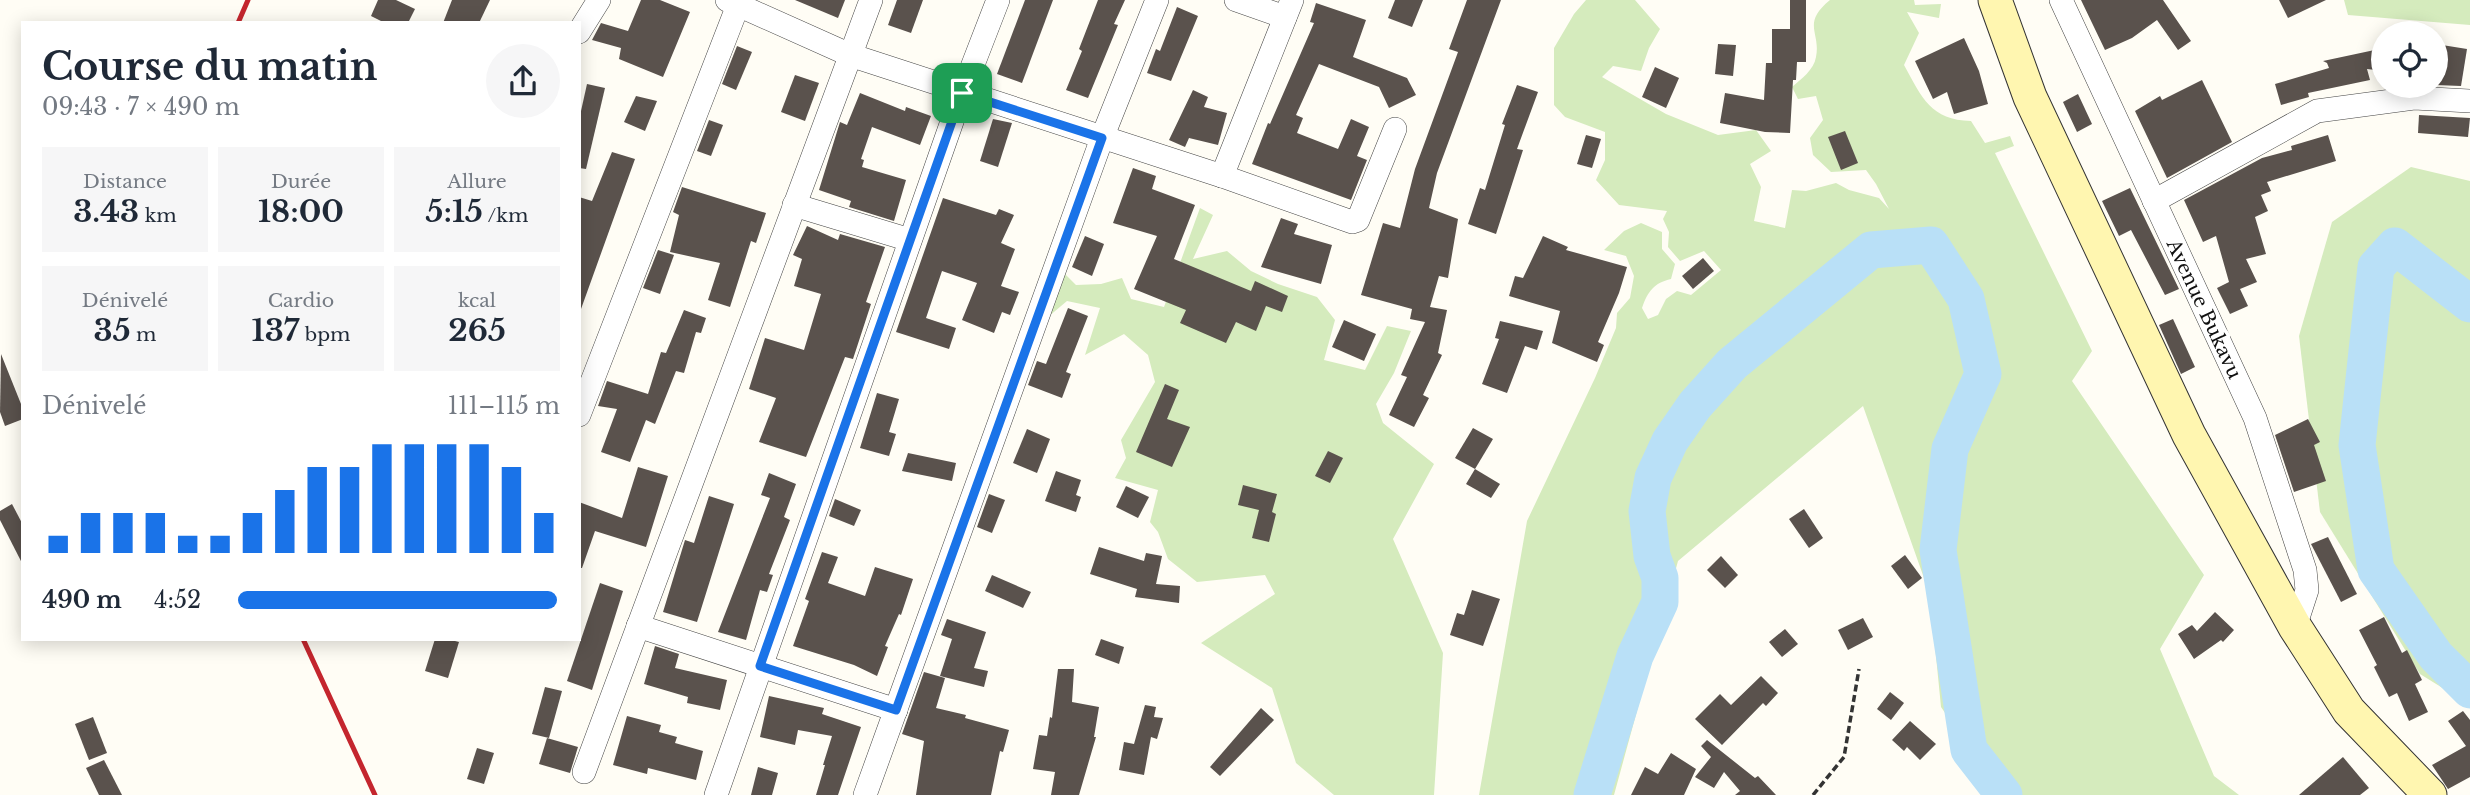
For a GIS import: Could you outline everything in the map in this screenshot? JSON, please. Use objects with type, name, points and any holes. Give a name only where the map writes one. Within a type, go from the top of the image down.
[{"type":"street","points":[[581,29],[598,0]]},
{"type":"street","points":[[584,772],[871,0]]},
{"type":"street","points":[[716,795],[962,93],[998,0]]},
{"type":"street","points":[[865,795],[1102,138],[1157,0]]},
{"type":"street","points":[[1222,176],[1289,9],[1236,0]]},
{"type":"street","points":[[1995,0],[2030,97],[2189,435],[2295,627],[2349,711],[2430,795]]},
{"type":"street","name":"Avenue Bukavu","points":[[2061,0],[2255,418],[2305,570],[2307,590],[2295,627]]},
{"type":"street","points":[[581,410],[735,1],[850,55],[1356,221],[1395,129]]},
{"type":"street","points":[[2154,201],[2317,111],[2414,98],[2470,101]]},
{"type":"street","points":[[794,205],[910,240]]},
{"type":"street","points":[[638,626],[896,710]]},
{"type":"path","points":[[1813,795],[1844,757],[1859,669]]},
{"type":"green space","points":[[1586,0],[1635,0],[1660,29],[1649,48],[1641,71],[1613,66],[1602,77],[1666,114],[1718,135],[1756,130],[1771,151],[1750,164],[1761,187],[1754,221],[1785,228],[1792,190],[1806,191],[1836,183],[1849,190],[1879,198],[1889,209],[1866,170],[1831,172],[1813,155],[1810,138],[1823,120],[1816,96],[1798,99],[1792,87],[1807,74],[1815,62],[1817,48],[1814,22],[1821,8],[1830,0],[1914,0],[1915,5],[1941,4],[1939,18],[1907,12],[1919,33],[1904,65],[1916,88],[1937,112],[1957,120],[1971,121],[1985,143],[2010,136],[2014,146],[1995,153],[2092,351],[2072,381],[2204,575],[2160,649],[2214,776],[2239,795],[2002,795],[1941,707],[1930,595],[1863,406],[1678,561],[1614,795],[1479,795],[1527,521],[1595,378],[1616,328],[1617,313],[1630,298],[1634,276],[1626,256],[1604,250],[1624,231],[1641,223],[1662,232],[1662,249],[1675,264],[1671,279],[1656,285],[1647,297],[1642,308],[1648,319],[1658,315],[1666,299],[1677,291],[1691,295],[1721,270],[1704,251],[1680,261],[1668,247],[1669,232],[1663,219],[1667,211],[1619,205],[1596,180],[1605,160],[1605,132],[1565,117],[1554,105],[1554,48],[1574,14]]},
{"type":"green space","points":[[2344,0],[2470,0],[2470,25],[2448,23],[2448,21],[2348,15]]},
{"type":"green space","points":[[2411,167],[2470,181],[2470,705],[2420,674],[2320,512],[2299,336],[2332,222]]},
{"type":"green space","points":[[1200,208],[1213,215],[1193,259],[1227,251],[1251,271],[1278,284],[1317,297],[1335,320],[1324,360],[1365,370],[1387,326],[1411,331],[1394,373],[1376,404],[1383,423],[1434,464],[1393,539],[1443,653],[1434,795],[1334,795],[1296,763],[1272,688],[1201,643],[1275,594],[1265,575],[1197,582],[1168,559],[1158,532],[1150,522],[1158,490],[1115,478],[1126,458],[1121,440],[1155,382],[1148,355],[1124,334],[1085,355],[1100,308],[1067,301],[1048,317],[1064,273],[1076,285],[1101,284],[1122,278],[1131,299],[1164,307]]},
{"type":"building","points":[[378,0],[396,0],[415,9],[409,21],[381,21],[371,16]]},
{"type":"building","points":[[452,0],[490,0],[480,21],[444,21]]},
{"type":"building","points":[[641,0],[660,0],[690,12],[663,77],[619,59],[621,48],[592,40],[601,23],[628,31]]},
{"type":"building","points":[[795,0],[845,0],[838,18]]},
{"type":"building","points":[[897,0],[923,0],[911,33],[888,25]]},
{"type":"building","points":[[1025,0],[1053,0],[1022,83],[997,74]]},
{"type":"building","points":[[1098,0],[1125,0],[1114,24],[1118,25],[1088,98],[1066,90]]},
{"type":"building","points":[[1395,0],[1423,0],[1412,27],[1388,18]]},
{"type":"building","points":[[1467,0],[1501,0],[1437,173],[1429,208],[1458,219],[1448,278],[1439,276],[1430,307],[1447,310],[1438,353],[1442,355],[1423,395],[1429,398],[1414,427],[1389,415],[1407,377],[1401,375],[1425,322],[1410,319],[1412,309],[1361,295],[1383,223],[1400,228],[1415,169],[1458,52],[1449,49]]},
{"type":"building","points":[[1790,0],[1806,0],[1806,62],[1797,62],[1796,80],[1793,80],[1790,133],[1765,132],[1720,123],[1725,93],[1764,100],[1766,63],[1772,63],[1772,29],[1790,29]]},
{"type":"building","points":[[2081,0],[2163,0],[2191,41],[2178,50],[2157,20],[2132,38],[2105,50]]},
{"type":"building","points":[[2279,0],[2326,0],[2288,18]]},
{"type":"building","points":[[1316,3],[1366,20],[1353,57],[1407,78],[1416,95],[1389,108],[1379,87],[1319,64],[1296,115],[1303,118],[1297,133],[1338,149],[1351,119],[1369,127],[1357,156],[1367,160],[1351,200],[1252,164],[1314,23],[1310,22]]},
{"type":"building","points":[[1177,7],[1198,16],[1171,81],[1147,73],[1156,49],[1160,51]]},
{"type":"building","points":[[1964,38],[1979,71],[1988,104],[1954,114],[1947,92],[1933,99],[1915,61]]},
{"type":"building","points":[[1718,44],[1736,45],[1733,76],[1715,74]]},
{"type":"building","points":[[737,46],[752,52],[736,90],[722,84]]},
{"type":"building","points":[[2448,46],[2467,49],[2461,86],[2448,85]]},
{"type":"building","points":[[2371,51],[2371,69],[2367,69],[2370,80],[2308,93],[2309,97],[2281,105],[2275,84],[2329,68],[2323,61]]},
{"type":"building","points":[[1655,67],[1679,78],[1666,108],[1642,97]]},
{"type":"building","points":[[795,75],[819,83],[805,121],[781,112]]},
{"type":"building","points":[[2202,80],[2232,142],[2167,178],[2135,111],[2160,96],[2162,100]]},
{"type":"building","points":[[587,84],[605,88],[586,169],[581,168],[581,111]]},
{"type":"building","points":[[1517,85],[1538,92],[1517,149],[1523,150],[1496,234],[1468,224],[1480,188],[1485,190],[1505,125],[1502,124]]},
{"type":"building","points":[[1193,90],[1208,97],[1204,107],[1227,113],[1218,145],[1189,138],[1185,147],[1169,140]]},
{"type":"building","points":[[860,93],[905,111],[906,107],[931,116],[920,145],[872,127],[861,159],[864,160],[862,167],[906,180],[894,221],[849,207],[851,201],[819,190],[840,122],[847,125]]},
{"type":"building","points":[[2078,94],[2092,124],[2077,132],[2063,102]]},
{"type":"building","points":[[636,96],[657,101],[645,131],[624,122]]},
{"type":"building","points":[[2419,115],[2470,118],[2468,137],[2418,133]]},
{"type":"building","points":[[993,119],[1012,123],[998,167],[980,161]]},
{"type":"building","points":[[709,120],[723,125],[711,156],[697,151]]},
{"type":"building","points":[[1845,131],[1858,163],[1841,170],[1828,137]]},
{"type":"building","points":[[1586,135],[1601,139],[1592,168],[1577,164]]},
{"type":"building","points":[[2328,135],[2336,161],[2267,182],[2271,191],[2261,195],[2268,211],[2255,217],[2266,254],[2246,259],[2257,282],[2240,289],[2248,306],[2230,314],[2217,288],[2229,282],[2216,236],[2203,242],[2184,200],[2262,158],[2292,150],[2291,146]]},
{"type":"building","points":[[612,152],[635,159],[581,309],[581,198],[592,201]]},
{"type":"building","points":[[1133,168],[1156,176],[1152,189],[1195,205],[1174,259],[1251,291],[1255,281],[1288,296],[1282,312],[1266,306],[1256,331],[1236,322],[1226,343],[1180,323],[1186,310],[1134,289],[1157,236],[1113,223]]},
{"type":"building","points":[[682,187],[766,213],[756,243],[751,241],[730,307],[708,300],[720,263],[670,252],[679,215],[673,212]]},
{"type":"building","points":[[2130,188],[2179,289],[2165,295],[2131,230],[2119,236],[2102,201]]},
{"type":"building","points":[[943,198],[996,215],[999,209],[1014,215],[1001,243],[1015,249],[1001,286],[1019,292],[1010,315],[1002,312],[994,333],[962,320],[977,283],[942,271],[926,318],[956,328],[949,349],[896,332]]},
{"type":"building","points":[[1281,218],[1298,224],[1294,234],[1332,245],[1321,284],[1261,267]]},
{"type":"building","points":[[807,226],[838,240],[840,234],[885,247],[866,302],[871,304],[853,359],[845,357],[806,457],[759,442],[776,398],[749,389],[765,338],[804,350],[821,294],[794,286],[802,259],[793,255]]},
{"type":"building","points":[[1085,236],[1104,244],[1092,276],[1072,267]]},
{"type":"building","points":[[1543,236],[1568,247],[1566,250],[1627,267],[1598,342],[1604,345],[1597,362],[1552,343],[1560,311],[1509,296],[1515,276],[1523,278]]},
{"type":"building","points":[[658,250],[674,255],[660,294],[643,288]]},
{"type":"building","points":[[1703,258],[1714,271],[1693,289],[1682,276]]},
{"type":"building","points":[[1068,308],[1088,316],[1066,372],[1071,374],[1062,398],[1028,385],[1037,361],[1046,364]]},
{"type":"building","points":[[684,310],[706,318],[701,333],[696,332],[684,373],[676,371],[655,424],[646,420],[630,462],[601,452],[617,409],[598,406],[607,381],[648,394],[661,352],[666,353]]},
{"type":"building","points":[[2173,319],[2195,367],[2181,374],[2159,325]]},
{"type":"building","points":[[1344,320],[1376,334],[1364,361],[1332,347]]},
{"type":"building","points":[[1500,321],[1543,331],[1537,350],[1525,346],[1507,393],[1482,384],[1499,339],[1495,338]]},
{"type":"building","points":[[1,354],[21,404],[21,420],[5,426],[0,412]]},
{"type":"building","points":[[1165,384],[1179,390],[1167,419],[1190,427],[1172,467],[1136,452]]},
{"type":"building","points":[[877,393],[899,399],[889,432],[896,434],[889,456],[860,448]]},
{"type":"building","points":[[2308,419],[2320,442],[2314,445],[2326,481],[2294,492],[2275,435]]},
{"type":"building","points":[[1473,428],[1493,439],[1475,469],[1455,458]]},
{"type":"building","points":[[1027,429],[1050,439],[1037,473],[1013,463]]},
{"type":"building","points":[[1328,451],[1343,458],[1330,483],[1315,476]]},
{"type":"building","points":[[908,453],[956,463],[952,481],[902,471]]},
{"type":"building","points":[[638,467],[668,476],[646,547],[595,531],[581,568],[581,503],[622,518]]},
{"type":"building","points":[[1475,469],[1500,484],[1491,498],[1466,484]]},
{"type":"building","points":[[1056,471],[1081,480],[1076,495],[1081,497],[1076,512],[1045,501]]},
{"type":"building","points":[[769,473],[796,484],[784,517],[790,520],[769,574],[773,575],[767,592],[760,590],[746,640],[718,632],[770,498],[761,495]]},
{"type":"building","points":[[1243,485],[1277,494],[1272,512],[1276,514],[1269,542],[1252,538],[1259,510],[1238,505]]},
{"type":"building","points":[[1126,486],[1149,497],[1138,518],[1116,507]]},
{"type":"building","points":[[989,494],[1005,500],[992,533],[977,527]]},
{"type":"building","points":[[709,496],[734,504],[697,622],[663,612],[685,540],[694,543]]},
{"type":"building","points":[[835,499],[861,510],[854,526],[829,516]]},
{"type":"building","points":[[12,504],[21,521],[21,561],[0,520],[0,511]]},
{"type":"building","points":[[1804,509],[1823,538],[1809,548],[1789,519]]},
{"type":"building","points":[[2328,537],[2357,594],[2341,602],[2311,544]]},
{"type":"building","points":[[1099,547],[1144,561],[1146,553],[1162,556],[1156,584],[1180,586],[1179,603],[1135,597],[1137,589],[1090,574]]},
{"type":"building","points":[[822,552],[838,557],[828,583],[865,596],[875,567],[913,579],[901,615],[899,614],[885,646],[888,647],[877,676],[854,665],[793,646],[809,601],[805,599]]},
{"type":"building","points":[[1905,555],[1922,578],[1908,589],[1891,566]]},
{"type":"building","points":[[1721,556],[1738,575],[1725,588],[1707,570]]},
{"type":"building","points":[[992,575],[1031,592],[1023,608],[985,591]]},
{"type":"building","points":[[600,583],[623,591],[592,690],[567,681]]},
{"type":"building","points":[[1472,590],[1500,599],[1483,646],[1450,635],[1457,613],[1464,615]]},
{"type":"building","points":[[2215,612],[2234,630],[2223,642],[2221,640],[2194,659],[2178,634],[2192,625],[2197,631]]},
{"type":"building","points":[[2384,617],[2402,653],[2407,650],[2422,680],[2415,684],[2428,712],[2409,721],[2397,693],[2389,697],[2374,667],[2377,665],[2359,630]]},
{"type":"building","points":[[1863,618],[1873,637],[1848,650],[1838,630]]},
{"type":"building","points":[[947,619],[986,632],[974,668],[988,671],[984,687],[940,676],[952,639],[941,635]]},
{"type":"building","points":[[1785,629],[1798,644],[1782,657],[1769,642]]},
{"type":"building","points":[[1101,639],[1124,647],[1119,664],[1095,655]]},
{"type":"building","points":[[434,641],[459,642],[448,678],[425,671]]},
{"type":"building","points":[[655,646],[679,654],[675,668],[727,680],[720,710],[687,703],[688,697],[644,684]]},
{"type":"building","points":[[1058,669],[1074,669],[1072,702],[1099,707],[1096,737],[1079,795],[1051,795],[1055,772],[1033,769],[1039,735],[1047,736],[1050,717],[1052,718]]},
{"type":"building","points":[[924,672],[945,678],[936,708],[1009,730],[1003,752],[1000,751],[991,795],[916,795],[924,741],[902,734]]},
{"type":"building","points":[[1761,676],[1778,693],[1766,706],[1763,703],[1722,745],[1695,719],[1720,694],[1731,705]]},
{"type":"building","points":[[545,687],[562,691],[549,738],[532,734]]},
{"type":"building","points":[[1890,692],[1904,703],[1891,720],[1877,709]]},
{"type":"building","points":[[769,696],[824,708],[822,714],[861,727],[838,795],[816,795],[832,736],[798,730],[795,745],[760,737]]},
{"type":"building","points":[[1145,705],[1156,707],[1154,717],[1163,718],[1157,739],[1151,737],[1144,775],[1119,770],[1124,742],[1134,744]]},
{"type":"building","points":[[1261,708],[1274,720],[1220,776],[1210,767]]},
{"type":"building","points":[[2463,711],[2470,720],[2470,777],[2448,789],[2432,765],[2466,746],[2448,721]]},
{"type":"building","points":[[627,716],[661,725],[659,732],[677,737],[675,743],[703,751],[696,780],[648,768],[647,774],[613,765]]},
{"type":"building","points":[[93,717],[107,753],[89,760],[75,724]]},
{"type":"building","points":[[1910,721],[1936,744],[1920,760],[1907,747],[1904,751],[1892,740]]},
{"type":"building","points":[[547,738],[578,747],[570,773],[539,764]]},
{"type":"building","points":[[1707,740],[1755,778],[1758,776],[1776,795],[1735,795],[1740,791],[1724,772],[1714,788],[1695,777],[1711,757],[1701,746]]},
{"type":"building","points":[[477,748],[494,753],[484,784],[467,779]]},
{"type":"building","points":[[1671,753],[1696,769],[1684,795],[1631,795],[1645,767],[1658,774]]},
{"type":"building","points":[[2343,757],[2369,788],[2360,795],[2299,795]]},
{"type":"building","points":[[104,760],[122,795],[99,795],[86,768]]},
{"type":"building","points":[[758,767],[778,773],[772,795],[751,795]]},
{"type":"waterway","points":[[1592,795],[1635,656],[1660,602],[1660,578],[1652,556],[1647,511],[1653,478],[1670,441],[1695,405],[1732,364],[1871,250],[1931,245],[1966,299],[1983,374],[1950,449],[1938,550],[1969,750],[2004,795]]},
{"type":"waterway","points":[[2470,304],[2395,246],[2376,267],[2357,445],[2376,570],[2436,656],[2470,690]]},
{"type":"railway","points":[[239,21],[248,0]]},
{"type":"railway","points":[[304,641],[375,795]]},
{"type":"route","points":[[962,93],[1102,138],[896,710],[760,666],[962,93]]}]
